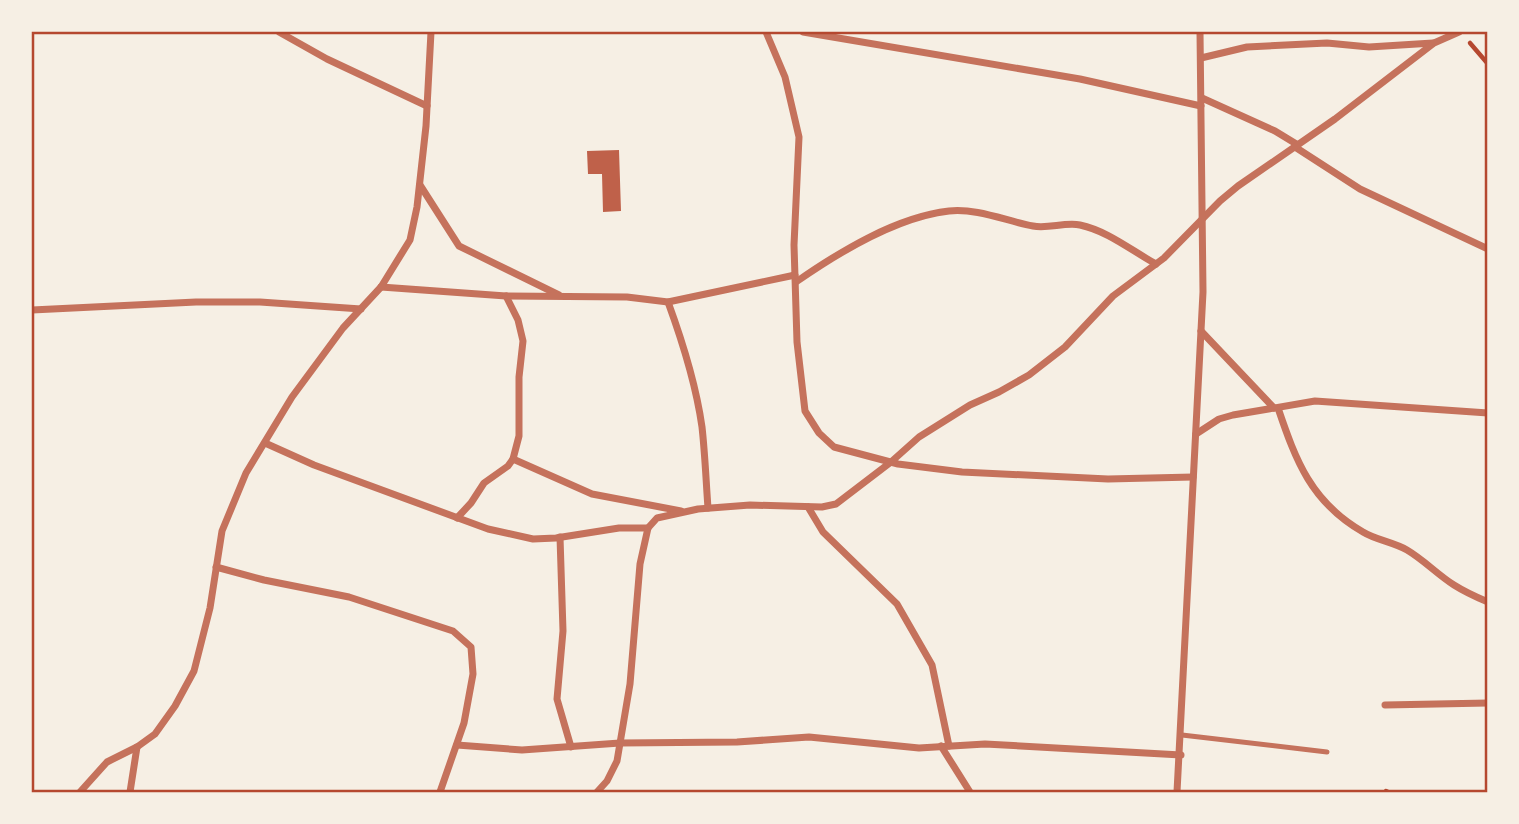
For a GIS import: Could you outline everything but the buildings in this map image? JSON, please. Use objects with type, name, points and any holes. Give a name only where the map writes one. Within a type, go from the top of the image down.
[{"type":"street","points":[[279,32],[327,59],[427,106]]},
{"type":"street","points":[[80,793],[107,762],[137,747],[155,734],[175,706],[194,670],[210,608],[222,531],[246,473],[292,397],[343,328],[381,287],[410,240],[420,185],[431,32]]},
{"type":"street","points":[[766,32],[785,77],[799,137],[794,245],[797,342],[805,411],[818,433],[834,447],[891,462],[962,472],[1108,479],[1193,477]]},
{"type":"street","points":[[803,32],[1201,102],[1275,131],[1360,188],[1488,249]]},
{"type":"street","points":[[1177,793],[1203,292],[1200,32]]},
{"type":"street","points":[[597,793],[607,781],[617,761],[629,684],[640,564],[648,528],[657,518],[708,508],[836,504],[891,462],[919,436],[970,405],[1029,375],[1065,347],[1113,296],[1156,264],[1238,186],[1378,88],[1434,43],[1459,32]]},
{"type":"street","points":[[1201,58],[1247,47],[1327,43],[1369,47],[1434,43]]},
{"type":"street","points":[[420,185],[459,246],[562,297]]},
{"type":"street","points":[[381,287],[506,296],[627,297],[667,302],[796,279],[866,239],[919,218],[950,211],[999,217],[1040,227],[1079,225],[1104,233],[1156,264]]},
{"type":"street","points":[[457,517],[471,503],[484,483],[508,466],[513,459],[519,436],[519,377],[523,341],[518,320],[506,296]]},
{"type":"street","points":[[32,310],[208,302],[260,302],[361,309]]},
{"type":"street","points":[[667,302],[683,344],[697,398],[708,508]]},
{"type":"street","points":[[1201,331],[1276,408],[1301,467],[1318,497],[1365,534],[1404,548],[1421,558],[1452,584],[1488,602]]},
{"type":"street","points":[[1196,433],[1219,419],[1315,401],[1488,413]]},
{"type":"street","points":[[265,443],[314,465],[488,529],[533,539],[619,528],[648,528]]},
{"type":"street","points":[[513,459],[592,494],[685,512]]},
{"type":"street","points":[[807,507],[823,532],[897,604],[932,665],[945,746],[970,793]]},
{"type":"street","points":[[559,537],[563,631],[557,699],[571,747]]},
{"type":"street","points":[[216,567],[264,580],[349,597],[453,631],[471,647],[473,674],[457,745],[440,793]]},
{"type":"street","points":[[1385,705],[1488,702]]},
{"type":"street","points":[[457,745],[522,750],[620,743],[737,742],[809,737],[919,748],[985,744],[1181,755]]},
{"type":"street","points":[[130,793],[137,747]]},
{"type":"lane","points":[[1182,735],[1327,752]]},
{"type":"path","points":[[1469,42],[1488,64]]}]
